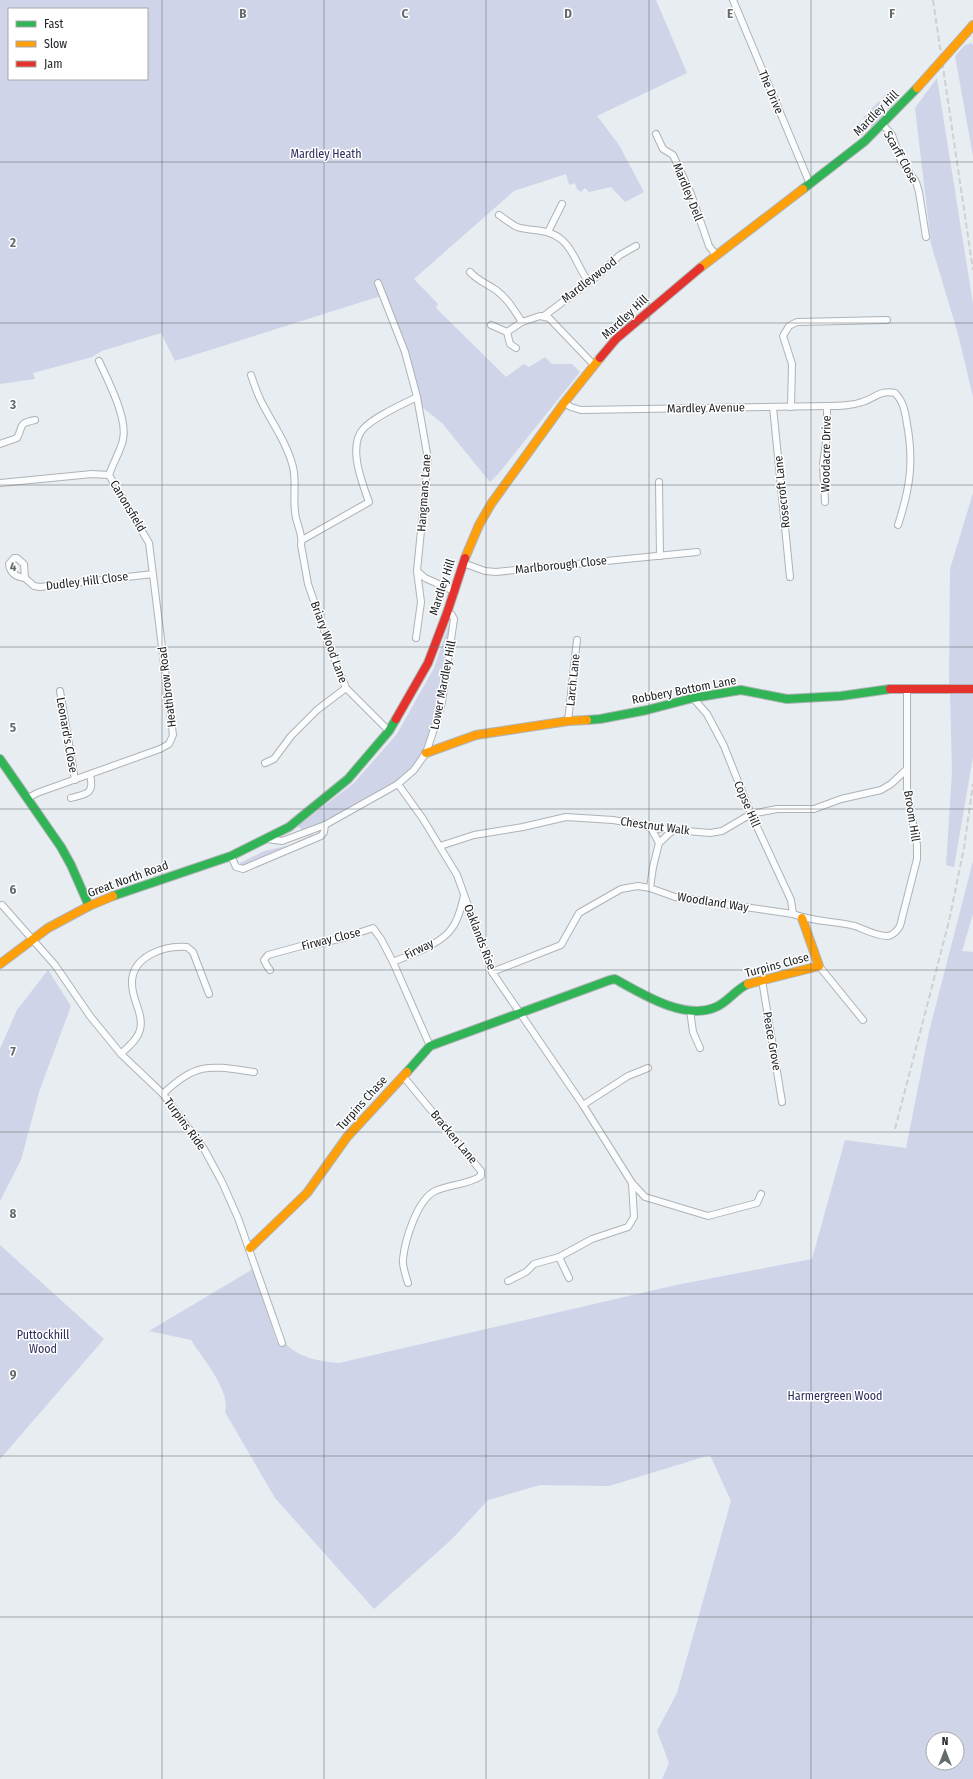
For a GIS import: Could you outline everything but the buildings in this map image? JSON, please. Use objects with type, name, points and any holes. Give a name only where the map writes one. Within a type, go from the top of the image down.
[{"type":"street","name":"The Drive","points":[[733,0],[810,184]]},
{"type":"street","name":"Mardley Hill","points":[[389,731],[428,663],[447,613],[463,563],[479,525],[491,504],[564,403],[594,365],[616,339],[716,255],[866,141],[883,125],[973,25]]},
{"type":"street","name":"Scarff Close","points":[[883,125],[892,136],[901,161],[916,182],[926,237]]},
{"type":"street","name":"Mardley Dell","points":[[656,134],[663,149],[673,155],[691,194],[709,246],[716,255]]},
{"type":"street","points":[[548,232],[562,204]]},
{"type":"street","points":[[499,215],[517,227],[548,232],[556,236],[567,246],[589,282]]},
{"type":"street","name":"Mardleywood","points":[[507,332],[522,322],[544,316],[589,282],[620,255],[636,246]]},
{"type":"street","points":[[470,272],[504,296],[522,322]]},
{"type":"street","name":"Hangmans Lane","points":[[378,283],[405,352],[417,397],[428,459],[418,571],[421,602],[416,638]]},
{"type":"street","points":[[544,316],[549,318],[594,365]]},
{"type":"street","points":[[791,407],[792,364],[783,336],[789,326],[797,322],[887,320]]},
{"type":"street","points":[[491,326],[507,332],[510,344],[516,348]]},
{"type":"street","points":[[99,361],[117,405],[124,431],[123,439],[109,475]]},
{"type":"street","name":"Briary Wood Lane","points":[[251,375],[260,400],[287,448],[291,459],[294,474],[296,518],[302,540],[301,545],[308,584],[333,656],[346,688],[389,731]]},
{"type":"street","name":"Mardley Avenue","points":[[564,403],[580,410],[850,406],[864,402],[879,393],[895,393],[905,409],[911,448],[911,471],[906,502],[898,525]]},
{"type":"street","points":[[302,540],[369,502],[359,472],[356,453],[358,440],[363,428],[388,411],[417,397]]},
{"type":"street","name":"Woodacre Drive","points":[[825,502],[823,464],[827,435],[827,406]]},
{"type":"street","name":"Rosecroft Lane","points":[[773,407],[790,577]]},
{"type":"street","points":[[0,444],[17,438],[20,426],[23,422],[35,420]]},
{"type":"street","name":"Canonsfield","points":[[0,483],[92,474],[109,475],[149,543],[153,574]]},
{"type":"street","points":[[659,482],[660,556]]},
{"type":"street","name":"Marlborough Close","points":[[463,563],[485,571],[496,572],[697,552]]},
{"type":"street","points":[[418,571],[425,578],[454,591]]},
{"type":"street","name":"Dudley Hill Close","points":[[25,578],[34,586],[40,587],[153,574]]},
{"type":"street","name":"Heathbrow Road","points":[[28,798],[37,793],[160,749],[169,744],[172,739],[153,574]]},
{"type":"street","name":"Lower Mardley Hill","points":[[267,839],[279,842],[325,825],[398,784],[414,770],[426,753],[432,738],[442,702],[453,627],[453,617],[447,613]]},
{"type":"street","name":"Larch Lane","points":[[568,721],[577,640]]},
{"type":"street","points":[[265,763],[274,759],[291,736],[317,710],[346,688]]},
{"type":"street","name":"Robbery Bottom Lane","points":[[426,753],[476,735],[568,721],[614,716],[693,698],[741,690],[787,699],[841,696],[890,689],[973,689]]},
{"type":"street","name":"Broom Hill","points":[[890,936],[896,932],[900,926],[917,859],[917,845],[909,810],[906,770],[906,689]]},
{"type":"street","name":"Leonard's Close","points":[[60,691],[75,780]]},
{"type":"street","name":"Copse Hill","points":[[693,698],[707,714],[724,746],[751,814],[791,900],[793,914]]},
{"type":"street","name":"Great North Road","points":[[0,964],[32,939],[62,920],[89,906],[125,891],[231,856],[289,827],[315,808],[348,779],[389,731]]},
{"type":"street","points":[[0,759],[61,847],[71,865],[89,906]]},
{"type":"street","name":"Chestnut Walk","points":[[440,846],[474,835],[523,827],[566,817],[613,820],[643,825],[651,828],[710,833],[730,827],[751,814],[777,809],[802,810],[821,807],[841,798],[888,787],[906,770]]},
{"type":"street","points":[[71,798],[85,794],[91,790],[92,785],[90,775]]},
{"type":"street","name":"Oaklands Rise","points":[[398,784],[423,819],[456,875],[492,972],[583,1105],[632,1183],[634,1217],[628,1227],[592,1240],[559,1257],[534,1264],[526,1272],[508,1281]]},
{"type":"street","name":"Lower Mardley Hill","points":[[231,856],[236,867],[243,869],[321,836],[324,832],[325,825]]},
{"type":"street","points":[[289,827],[297,836]]},
{"type":"street","points":[[651,828],[659,843]]},
{"type":"street","points":[[650,888],[659,843],[673,830]]},
{"type":"street","name":"Woodland Way","points":[[492,972],[561,945],[579,913],[621,889],[638,886],[650,888],[675,897],[793,914],[802,918],[854,926],[875,934],[890,936]]},
{"type":"street","name":"Firway","points":[[430,1046],[392,962],[430,945],[451,930],[459,916],[464,896]]},
{"type":"street","name":"Turpins Ride","points":[[2,905],[55,965],[90,1016],[121,1054],[162,1094],[204,1149],[222,1182],[250,1248],[282,1343]]},
{"type":"street","name":"Turpins Close","points":[[519,1012],[602,982],[615,979],[654,1000],[690,1010],[714,1008],[740,988],[762,980],[819,966],[802,918]]},
{"type":"street","name":"Firway Close","points":[[270,970],[264,960],[268,955],[301,946],[313,945],[343,938],[373,928],[381,939],[392,962]]},
{"type":"street","points":[[121,1054],[136,1039],[140,1030],[140,1012],[132,984],[134,973],[141,962],[150,955],[166,948],[187,947],[193,952],[209,994]]},
{"type":"street","points":[[819,966],[863,1020]]},
{"type":"street","name":"Peace Grove","points":[[762,980],[782,1102]]},
{"type":"street","points":[[690,1010],[693,1032],[700,1048]]},
{"type":"street","name":"Turpins Chase","points":[[250,1248],[307,1193],[347,1137],[379,1100],[430,1046],[519,1012]]},
{"type":"street","points":[[162,1094],[181,1078],[204,1068],[218,1067],[254,1072]]},
{"type":"street","points":[[583,1105],[628,1076],[648,1068]]},
{"type":"street","name":"Bracken Lane","points":[[403,1076],[481,1171],[481,1176],[474,1181],[444,1187],[432,1192],[420,1204],[407,1240],[402,1260],[408,1283]]},
{"type":"street","points":[[632,1183],[645,1197],[708,1216],[757,1202],[761,1194]]},
{"type":"street","points":[[559,1257],[569,1278]]},
{"type":"green space","name":"Mardley Heath","points":[[0,0],[656,0],[687,73],[597,116],[619,145],[644,192],[625,202],[611,187],[589,192],[585,188],[581,192],[577,189],[575,183],[569,185],[566,174],[514,191],[414,279],[438,304],[436,308],[506,377],[524,364],[529,367],[545,357],[552,364],[572,364],[580,372],[499,473],[490,482],[442,423],[422,407],[401,332],[384,295],[175,361],[161,333],[102,351],[92,357],[33,373],[35,379],[0,384]]},
{"type":"green space","points":[[972,43],[973,156],[955,56],[965,45]]},
{"type":"green space","points":[[937,78],[973,304],[973,397],[958,334],[931,244],[915,108]]},
{"type":"green space","points":[[891,89],[898,99],[889,109],[881,99]]},
{"type":"green space","points":[[879,101],[886,112],[871,128],[863,118]]},
{"type":"green space","points":[[860,122],[866,131],[859,138],[852,130]]},
{"type":"green space","points":[[973,493],[973,684],[949,685],[950,569]]},
{"type":"green space","points":[[449,624],[451,624],[443,680],[434,721],[428,740],[411,769],[394,783],[334,818],[303,831],[298,826],[354,783],[397,734],[434,668]]},
{"type":"green space","points":[[973,692],[973,757],[954,867],[946,865],[952,772],[950,693]]},
{"type":"green space","points":[[313,834],[314,835],[243,866],[240,865],[240,863],[264,851],[290,845]]},
{"type":"green space","name":"Harmergreen Wood","points":[[973,861],[973,914],[962,951],[973,952],[973,1779],[662,1779],[669,1763],[657,1731],[677,1693],[731,1501],[710,1455],[609,1486],[540,1485],[488,1500],[452,1539],[374,1609],[275,1498],[225,1412],[226,1403],[220,1384],[191,1340],[149,1331],[253,1269],[277,1342],[283,1341],[295,1351],[309,1358],[339,1363],[676,1285],[812,1259],[845,1140],[906,1148],[929,1032]]},
{"type":"green space","points":[[48,970],[71,1006],[40,1089],[21,1160],[0,1201],[0,1049],[17,1010]]},
{"type":"green space","name":"Puttockhill Wood","points":[[0,1245],[104,1339],[0,1459]]},
{"type":"railway","points":[[933,0],[973,270]]},
{"type":"railway","points":[[895,1129],[949,921],[964,848],[973,784]]},
{"type":"traffic: fast","points":[[803,189],[865,141],[917,88]]},
{"type":"traffic: fast","points":[[587,720],[647,710],[693,698],[741,690],[787,699],[841,696],[890,689]]},
{"type":"traffic: fast","points":[[113,896],[231,856],[289,827],[348,779],[389,731],[396,719]]},
{"type":"traffic: fast","points":[[0,759],[61,847],[71,865],[89,906]]},
{"type":"traffic: fast","points":[[407,1072],[430,1046],[610,980],[615,979],[664,1004],[691,1011],[716,1007],[748,984]]},
{"type":"traffic: slow","points":[[967,32],[973,25]]},
{"type":"traffic: slow","points":[[917,88],[967,32]]},
{"type":"traffic: slow","points":[[700,268],[803,189]]},
{"type":"traffic: slow","points":[[465,558],[479,525],[491,504],[564,403],[600,358]]},
{"type":"traffic: slow","points":[[426,753],[476,735],[568,721],[587,720]]},
{"type":"traffic: slow","points":[[0,964],[48,928],[89,906],[113,896]]},
{"type":"traffic: slow","points":[[748,984],[819,966],[802,918]]},
{"type":"traffic: slow","points":[[250,1248],[307,1193],[347,1137],[407,1072]]},
{"type":"traffic: jam","points":[[600,358],[616,339],[700,268]]},
{"type":"traffic: jam","points":[[396,719],[428,663],[447,613],[465,558]]},
{"type":"traffic: jam","points":[[890,689],[973,689]]}]
